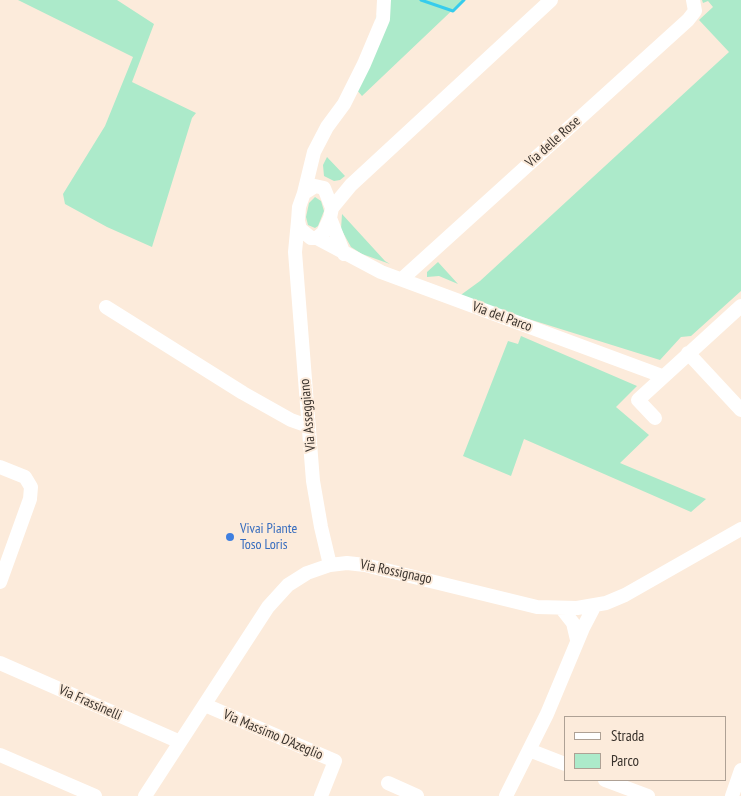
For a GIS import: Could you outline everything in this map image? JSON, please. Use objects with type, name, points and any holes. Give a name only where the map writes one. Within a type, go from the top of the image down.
[{"type":"street","name":"Via Asseggiano","points":[[331,213],[316,165],[335,117],[358,76],[379,30],[383,19],[384,0]]},
{"type":"street","points":[[297,263],[301,251],[322,233],[331,213],[351,185],[552,0]]},
{"type":"street","name":"Via delle Rose","points":[[402,280],[688,20],[695,11],[693,0]]},
{"type":"street","name":"Via Asseggiano","points":[[330,565],[317,506],[308,426],[297,263],[294,252],[299,207],[314,152],[327,127],[335,117]]},
{"type":"street","points":[[304,193],[312,186],[334,190],[351,185]]},
{"type":"street","points":[[331,213],[344,254]]},
{"type":"street","points":[[298,221],[300,229],[314,238]]},
{"type":"street","name":"Via del Parco","points":[[314,238],[344,254],[402,280],[662,376]]},
{"type":"street","points":[[655,418],[638,400],[662,376],[741,306]]},
{"type":"street","points":[[106,307],[243,392],[291,420],[308,426]]},
{"type":"street","points":[[688,354],[741,410]]},
{"type":"street","points":[[0,467],[25,477],[31,487],[30,499],[0,582]]},
{"type":"street","name":"Via Rossignago","points":[[145,796],[277,595],[288,585],[307,573],[330,565],[347,563],[365,564],[522,604],[562,609],[595,606],[625,595],[741,529]]},
{"type":"street","points":[[506,796],[554,699],[578,640],[595,606]]},
{"type":"street","points":[[562,609],[573,623],[578,640]]},
{"type":"street","name":"Via Frassinelli","points":[[0,663],[180,742]]},
{"type":"street","name":"Via Massimo D'Azeglio","points":[[205,705],[335,761],[321,796]]},
{"type":"street","points":[[529,750],[564,764]]},
{"type":"street","points":[[0,755],[94,796]]},
{"type":"street","points":[[732,796],[741,770]]},
{"type":"street","points":[[609,781],[648,796]]},
{"type":"street","points":[[388,783],[417,796]]},
{"type":"green space","points":[[18,0],[117,0],[154,24],[132,82],[196,113],[192,118],[152,247],[107,227],[65,204],[63,194],[105,126],[133,57]]},
{"type":"green space","points":[[381,0],[463,0],[362,96],[356,89]]},
{"type":"green space","points":[[702,0],[741,0],[741,291],[691,336],[681,337],[660,360],[458,297],[480,281],[729,52],[699,20],[713,7],[708,1],[703,3]]},
{"type":"green space","points":[[327,157],[345,176],[340,180],[334,181],[324,176],[323,165]]},
{"type":"green space","points":[[315,197],[321,201],[324,211],[318,226],[315,228],[308,225],[306,217],[309,203]]},
{"type":"green space","points":[[342,214],[385,261],[390,264],[362,254],[351,247],[341,229]]},
{"type":"green space","points":[[438,262],[458,284],[439,276],[427,277],[427,272]]},
{"type":"green space","points":[[521,336],[637,386],[616,407],[649,435],[620,463],[706,499],[691,512],[524,439],[511,476],[463,456],[508,341],[518,344]]},
{"type":"waterway","points":[[421,0],[453,11],[464,0]]},
{"type":"place","name":"Vivai Piante Toso Loris","points":[[230,537]]}]
